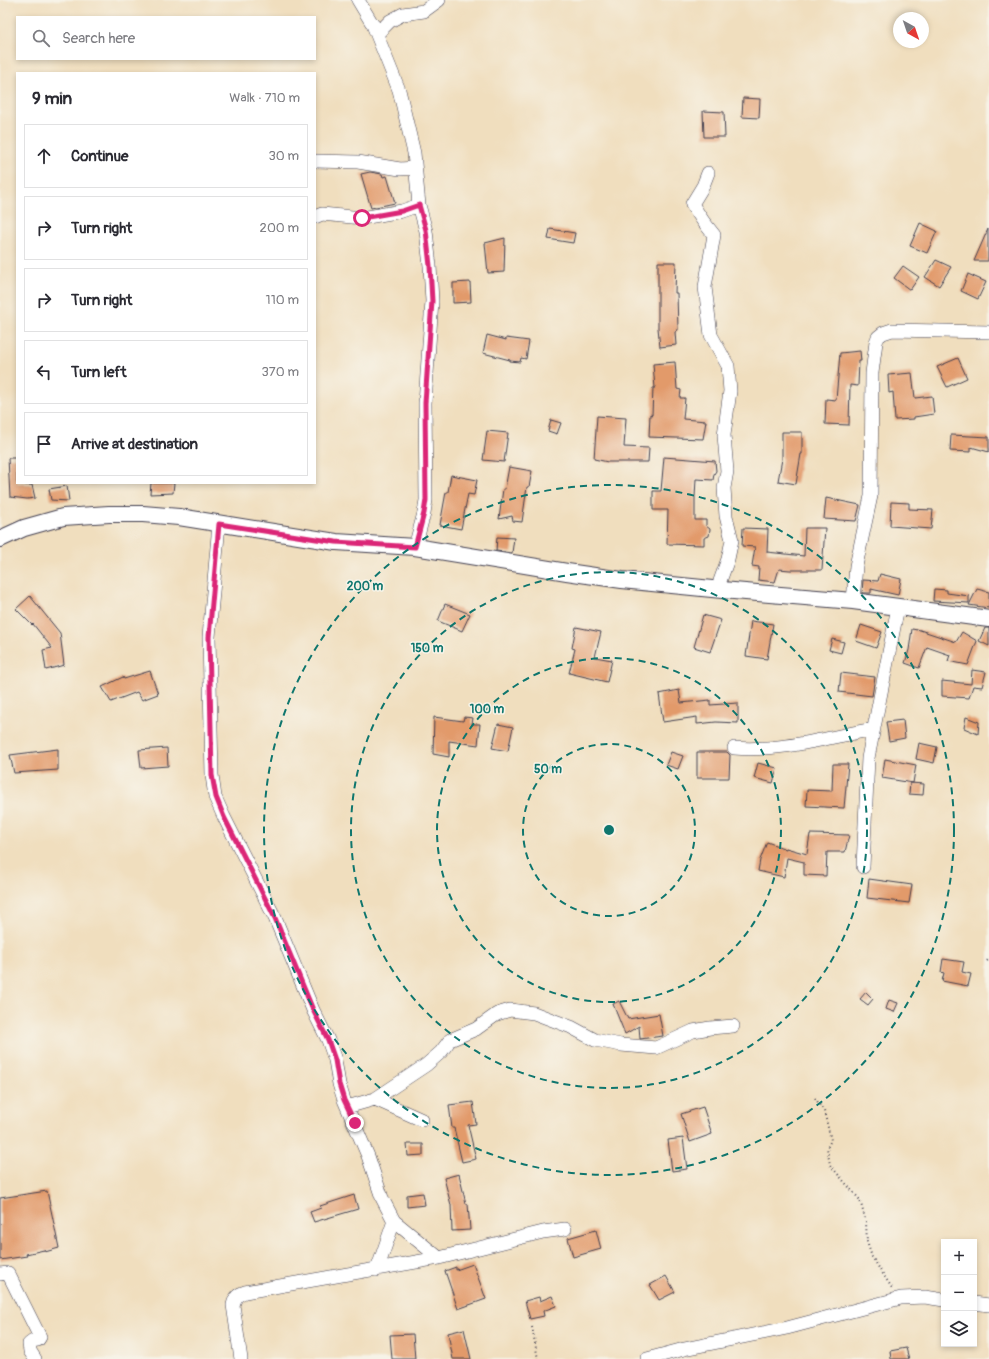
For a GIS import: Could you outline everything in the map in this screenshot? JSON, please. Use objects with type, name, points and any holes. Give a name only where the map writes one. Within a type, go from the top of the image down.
[{"type":"street","points":[[358,0],[373,25],[399,90],[414,153],[419,205],[426,230],[430,266],[432,301],[425,403],[426,500],[415,547]]},
{"type":"street","points":[[373,25],[380,31],[390,22],[404,14],[424,11],[439,0]]},
{"type":"street","points":[[316,161],[358,162],[400,169],[416,168]]},
{"type":"street","points":[[708,173],[703,186],[692,204],[702,221],[714,235],[705,287],[711,335],[728,366],[730,391],[724,435],[727,471],[724,488],[726,516],[732,540],[728,559],[720,581],[722,590]]},
{"type":"street","points":[[316,217],[322,214],[362,218],[402,211],[419,205]]},
{"type":"street","points":[[853,601],[856,566],[871,496],[872,372],[878,336],[892,330],[989,332]]},
{"type":"street","points":[[0,539],[24,528],[63,517],[109,514],[143,514],[179,517],[336,542],[415,547],[575,573],[722,590],[853,601],[989,619]]},
{"type":"street","points":[[219,524],[209,637],[212,775],[216,797],[224,817],[275,918],[313,1010],[328,1040],[335,1060],[339,1084],[368,1156],[382,1198],[394,1222],[439,1258]]},
{"type":"street","points":[[863,867],[867,767],[898,607]]},
{"type":"street","points":[[734,748],[746,749],[801,744],[874,729]]},
{"type":"street","points":[[347,1107],[375,1099],[426,1065],[441,1052],[450,1040],[476,1030],[497,1014],[510,1010],[534,1013],[571,1027],[595,1040],[621,1045],[656,1048],[693,1031],[732,1026]]},
{"type":"street","points":[[375,1099],[422,1120]]},
{"type":"street","points":[[377,1270],[394,1222]]},
{"type":"street","points":[[242,1359],[233,1305],[234,1298],[238,1294],[439,1258],[543,1232],[565,1229]]},
{"type":"street","points":[[0,1274],[8,1273],[40,1337],[38,1340],[33,1341],[30,1344],[30,1351],[35,1359]]},
{"type":"street","points":[[647,1359],[684,1349],[787,1328],[902,1298],[941,1300]]},
{"type":"street","points":[[977,1304],[989,1306]]},
{"type":"path","points":[[815,1098],[824,1111],[832,1140],[827,1148],[830,1166],[860,1200],[866,1222],[867,1242],[872,1257],[892,1288],[902,1298]]},
{"type":"path","points":[[532,1327],[538,1359]]},
{"type":"building","points":[[743,98],[760,99],[759,118],[742,117]]},
{"type":"building","points":[[703,111],[724,112],[725,137],[704,137]]},
{"type":"building","points":[[370,172],[382,174],[383,177],[387,176],[395,203],[371,208],[361,174]]},
{"type":"building","points":[[920,223],[937,231],[927,253],[910,246]]},
{"type":"building","points":[[550,229],[575,233],[573,243],[548,239]]},
{"type":"building","points":[[988,229],[988,261],[974,261]]},
{"type":"building","points":[[505,238],[504,272],[488,273],[485,243]]},
{"type":"building","points":[[936,260],[951,267],[939,286],[925,277]]},
{"type":"building","points":[[658,262],[676,262],[675,293],[677,293],[678,330],[675,332],[676,345],[660,347],[658,328]]},
{"type":"building","points":[[903,266],[919,277],[910,290],[894,278]]},
{"type":"building","points":[[968,274],[986,282],[978,299],[961,291]]},
{"type":"building","points":[[470,282],[471,302],[453,303],[453,283]]},
{"type":"building","points":[[487,335],[506,340],[506,338],[529,341],[526,359],[521,358],[520,362],[510,361],[483,353]]},
{"type":"building","points":[[860,351],[861,361],[859,361],[858,386],[850,385],[849,425],[825,424],[826,399],[836,400],[840,353]]},
{"type":"building","points":[[958,358],[967,378],[947,387],[937,367]]},
{"type":"building","points":[[675,362],[677,389],[681,390],[680,398],[685,398],[683,419],[706,421],[703,439],[649,437],[650,414],[652,415],[653,388],[655,388],[653,364]]},
{"type":"building","points":[[912,373],[915,398],[932,396],[934,414],[914,417],[914,419],[895,420],[893,392],[889,393],[888,375]]},
{"type":"building","points":[[597,416],[626,418],[624,447],[649,448],[648,462],[608,462],[594,459]]},
{"type":"building","points":[[551,420],[561,423],[557,434],[548,431]]},
{"type":"building","points":[[487,431],[508,433],[504,462],[483,460]]},
{"type":"building","points":[[782,432],[802,432],[802,454],[796,484],[778,481],[782,459]]},
{"type":"building","points":[[951,435],[989,437],[989,452],[971,447],[971,452],[950,451]]},
{"type":"building","points":[[664,457],[715,461],[716,471],[713,480],[696,479],[695,520],[706,520],[706,526],[710,529],[709,536],[704,538],[704,545],[667,544],[668,510],[653,510],[653,491],[661,491]]},
{"type":"building","points":[[8,458],[16,458],[16,484],[32,485],[35,498],[27,499],[10,497]]},
{"type":"building","points":[[509,467],[532,471],[529,487],[527,487],[522,522],[513,521],[512,516],[499,519],[503,489],[505,489]]},
{"type":"building","points":[[451,475],[477,480],[474,495],[468,494],[461,529],[440,525],[446,492],[448,492]]},
{"type":"building","points":[[151,484],[174,484],[173,493],[150,494]]},
{"type":"building","points":[[67,486],[69,501],[51,500],[49,489]]},
{"type":"building","points":[[826,498],[860,505],[856,521],[824,519]]},
{"type":"building","points":[[891,502],[909,503],[909,509],[933,510],[931,529],[890,526]]},
{"type":"building","points":[[743,528],[768,529],[767,552],[804,556],[805,528],[825,528],[822,570],[779,569],[775,582],[758,580],[759,567],[752,566],[755,547],[742,546]]},
{"type":"building","points":[[497,537],[514,538],[512,553],[496,551]]},
{"type":"building","points":[[880,574],[901,579],[898,595],[871,589],[871,593],[862,593],[863,580],[878,581]]},
{"type":"building","points":[[934,589],[947,590],[947,593],[969,596],[969,603],[933,601]]},
{"type":"building","points":[[977,589],[989,592],[989,608],[969,605]]},
{"type":"building","points":[[30,596],[60,633],[64,665],[46,670],[43,650],[52,648],[33,624],[32,625],[16,609]]},
{"type":"building","points":[[445,604],[470,614],[462,631],[438,621]]},
{"type":"building","points":[[703,615],[721,620],[710,652],[694,647]]},
{"type":"building","points":[[751,621],[773,624],[767,659],[746,656]]},
{"type":"building","points":[[861,625],[882,632],[876,648],[856,641]]},
{"type":"building","points":[[576,627],[601,632],[595,657],[612,660],[607,682],[569,673],[575,649],[572,648]]},
{"type":"building","points":[[985,628],[989,628],[989,646],[979,641]]},
{"type":"building","points":[[912,629],[917,629],[956,642],[962,632],[977,641],[968,665],[948,661],[950,655],[927,647],[919,668],[905,663],[909,650]]},
{"type":"building","points":[[832,639],[844,642],[841,653],[829,650]]},
{"type":"building","points":[[972,670],[986,672],[982,687],[973,686],[969,698],[942,696],[942,681],[971,684]]},
{"type":"building","points":[[150,671],[158,694],[142,700],[137,692],[111,702],[102,687],[123,677],[124,679]]},
{"type":"building","points":[[841,673],[875,677],[872,696],[839,692]]},
{"type":"building","points":[[679,690],[681,703],[710,700],[710,705],[738,703],[738,723],[716,722],[697,724],[697,717],[663,722],[659,694]]},
{"type":"building","points":[[434,717],[463,721],[464,717],[473,718],[472,724],[480,724],[478,745],[449,741],[449,757],[433,754]]},
{"type":"building","points":[[966,717],[979,722],[978,734],[964,728]]},
{"type":"building","points":[[903,720],[905,738],[889,741],[886,722]]},
{"type":"building","points":[[498,724],[513,727],[508,751],[492,748]]},
{"type":"building","points":[[919,743],[937,747],[934,763],[916,759]]},
{"type":"building","points":[[167,748],[168,766],[141,768],[139,750]]},
{"type":"building","points":[[58,749],[58,770],[14,773],[10,755]]},
{"type":"building","points":[[671,752],[683,756],[678,769],[666,765]]},
{"type":"building","points":[[697,752],[727,752],[730,755],[729,778],[697,778]]},
{"type":"building","points":[[885,759],[916,765],[913,783],[882,778]]},
{"type":"building","points":[[758,763],[777,768],[773,783],[754,778]]},
{"type":"building","points":[[833,764],[848,764],[844,808],[806,806],[807,790],[832,791]]},
{"type":"building","points":[[910,783],[924,784],[923,795],[909,794]]},
{"type":"building","points":[[810,834],[849,835],[845,852],[827,852],[826,876],[804,875],[804,862],[787,858],[784,877],[758,871],[760,860],[767,842],[786,849],[807,854]]},
{"type":"building","points":[[869,879],[912,885],[909,903],[867,898]]},
{"type":"building","points":[[943,959],[964,962],[962,972],[971,974],[968,986],[942,981],[944,973],[941,972]]},
{"type":"building","points":[[866,992],[873,999],[868,1005],[860,999]]},
{"type":"building","points":[[889,1000],[898,1003],[894,1012],[886,1009]]},
{"type":"building","points":[[619,1001],[628,1019],[659,1014],[663,1036],[640,1039],[639,1026],[625,1034],[613,1004]]},
{"type":"building","points":[[473,1102],[476,1124],[468,1125],[476,1159],[462,1162],[454,1128],[452,1128],[449,1105]]},
{"type":"building","points":[[703,1107],[712,1134],[690,1142],[681,1114]]},
{"type":"building","points":[[683,1138],[687,1169],[672,1171],[668,1140]]},
{"type":"building","points":[[407,1144],[423,1144],[423,1155],[408,1156]]},
{"type":"building","points":[[459,1174],[466,1204],[468,1204],[470,1230],[452,1231],[451,1205],[444,1178]]},
{"type":"building","points":[[47,1191],[59,1248],[45,1252],[44,1250],[26,1254],[27,1256],[0,1260],[0,1198]]},
{"type":"building","points":[[423,1193],[425,1205],[407,1207],[407,1195]]},
{"type":"building","points":[[354,1195],[358,1209],[314,1222],[310,1212],[321,1208],[320,1206]]},
{"type":"building","points":[[596,1230],[601,1249],[573,1257],[568,1238]]},
{"type":"building","points":[[473,1264],[486,1299],[458,1309],[445,1271],[456,1267],[456,1270]]},
{"type":"building","points":[[666,1276],[675,1292],[659,1300],[650,1285]]},
{"type":"building","points":[[552,1296],[556,1306],[543,1311],[544,1316],[530,1319],[525,1301],[539,1297],[540,1301]]},
{"type":"building","points":[[464,1329],[471,1359],[453,1359],[448,1333]]},
{"type":"building","points":[[413,1334],[415,1359],[392,1359],[390,1335]]},
{"type":"building","points":[[906,1348],[909,1359],[891,1359],[890,1351]]},
{"type":"route","points":[[355,1123],[344,1100],[339,1084],[335,1060],[328,1040],[313,1010],[275,918],[224,817],[216,797],[212,775],[209,637],[219,524],[336,542],[415,547],[426,500],[425,403],[432,301],[426,230],[419,205],[402,211],[383,213],[362,218]]}]
